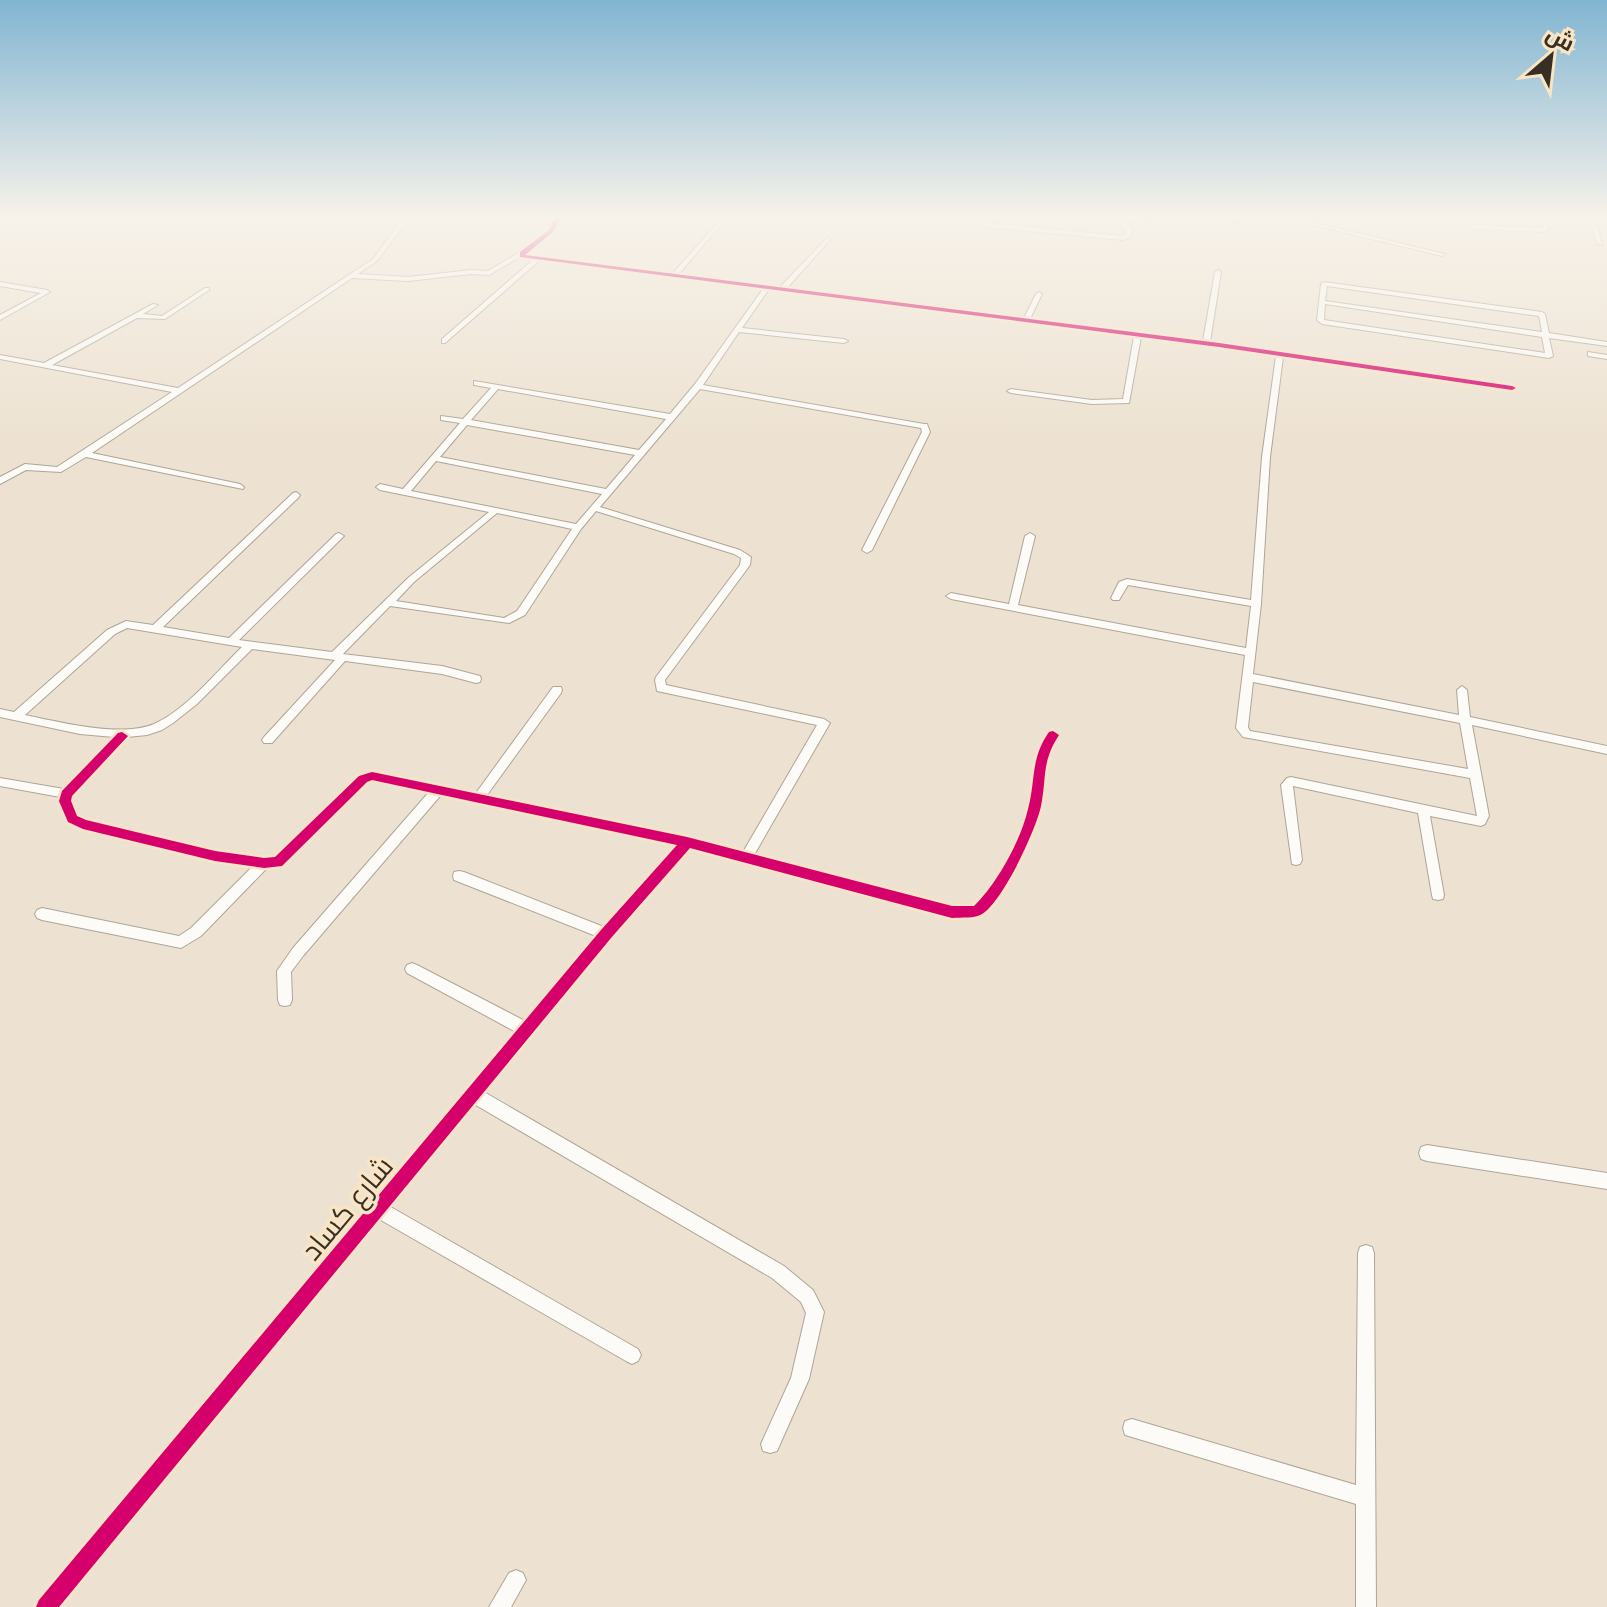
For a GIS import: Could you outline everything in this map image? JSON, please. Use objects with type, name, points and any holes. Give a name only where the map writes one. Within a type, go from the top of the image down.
[{"type":"street","points":[[0,318],[47,292]]},
{"type":"street","points":[[138,316],[163,318],[202,292]]},
{"type":"street","points":[[0,481],[25,467],[62,469],[327,292]]},
{"type":"street","points":[[445,341],[501,292]]},
{"type":"street","points":[[389,603],[494,620],[511,620],[526,608],[578,527],[698,386],[764,292]]},
{"type":"street","points":[[812,292],[1280,353],[1512,388]]},
{"type":"street","points":[[1206,343],[1215,292]]},
{"type":"street","points":[[1324,292],[1322,322],[1548,357],[1544,316],[1538,313],[1384,292]]},
{"type":"street","points":[[1026,321],[1039,294]]},
{"type":"street","points":[[1322,302],[1607,344]]},
{"type":"street","points":[[46,365],[155,305]]},
{"type":"street","points":[[740,330],[844,341]]},
{"type":"street","points":[[1011,391],[1092,402],[1126,401],[1138,335]]},
{"type":"street","points":[[1280,353],[1266,457],[1256,604],[1241,724],[1247,734],[1475,775]]},
{"type":"street","points":[[1591,354],[1607,357]]},
{"type":"street","points":[[0,357],[179,391]]},
{"type":"street","points":[[477,383],[671,417]]},
{"type":"street","points":[[405,492],[496,386]]},
{"type":"street","points":[[698,386],[924,426],[926,432],[867,550]]},
{"type":"street","points":[[444,418],[640,453]]},
{"type":"street","points":[[85,454],[240,487]]},
{"type":"street","points":[[433,458],[607,492]]},
{"type":"street","points":[[380,487],[578,527]]},
{"type":"street","points":[[157,627],[296,495]]},
{"type":"street","points":[[594,508],[746,557],[745,565],[660,680],[661,688],[671,693],[824,723],[746,857]]},
{"type":"street","points":[[268,740],[389,603],[449,546],[496,510]]},
{"type":"street","points":[[233,640],[339,536]]},
{"type":"street","points":[[1013,607],[1030,536]]},
{"type":"street","points":[[1116,598],[1122,584],[1127,582],[1256,604]]},
{"type":"street","points":[[951,596],[1250,652]]},
{"type":"street","points":[[17,716],[111,632],[126,624],[250,645],[454,672],[476,679]]},
{"type":"street","points":[[0,713],[122,736],[158,727],[250,645]]},
{"type":"street","points":[[1248,677],[1607,750]]},
{"type":"street","points":[[480,796],[557,690]]},
{"type":"street","points":[[1296,860],[1287,785],[1291,781],[1481,821],[1483,816],[1462,690]]},
{"type":"street","points":[[122,736],[66,794],[65,801],[72,819],[263,864],[276,864],[366,777],[386,777],[687,842],[952,912],[977,911],[989,898],[1033,813],[1042,747],[1053,735]]},
{"type":"street","points":[[0,782],[66,794]]},
{"type":"street","points":[[285,1000],[284,971],[439,789]]},
{"type":"street","points":[[1423,809],[1438,895]]},
{"type":"street","name":"شارع كساد","points":[[46,1607],[606,934],[687,842]]},
{"type":"street","points":[[42,914],[181,942],[196,932],[263,864]]},
{"type":"street","points":[[459,876],[606,934]]},
{"type":"street","points":[[412,969],[527,1030]]},
{"type":"street","points":[[472,1094],[778,1272],[807,1296],[815,1312],[800,1379],[770,1444]]},
{"type":"street","points":[[1427,1153],[1607,1181]]},
{"type":"street","points":[[378,1209],[632,1355]]},
{"type":"street","points":[[1366,1253],[1366,1607]]},
{"type":"street","points":[[1132,1428],[1366,1497]]},
{"type":"street","points":[[499,1607],[516,1580]]},
{"type":"cycle path","points":[[804,292],[1219,345],[1512,388]]},
{"type":"cycle path","points":[[122,736],[66,794],[65,801],[72,819],[215,856],[242,861],[278,862],[363,779],[372,776],[687,842],[952,912],[977,911],[1002,878],[1032,818],[1040,760],[1053,735]]},
{"type":"cycle path","points":[[46,1607],[606,934],[687,842]]}]
